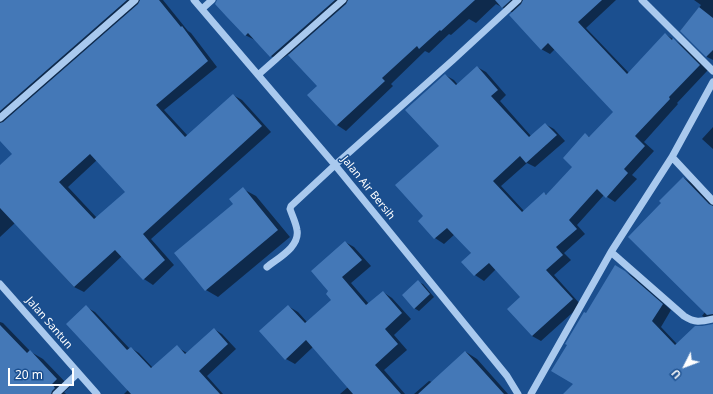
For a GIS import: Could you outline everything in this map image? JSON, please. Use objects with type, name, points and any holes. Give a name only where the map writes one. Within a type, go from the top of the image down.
[{"type":"street","points":[[0,118],[135,0]]},
{"type":"street","name":"Jalan Air Bersih","points":[[194,0],[335,165],[507,376],[518,394]]},
{"type":"street","points":[[202,9],[212,0]]},
{"type":"street","points":[[258,75],[343,0]]},
{"type":"street","points":[[267,267],[295,242],[297,229],[290,208],[291,206],[518,0]]},
{"type":"street","points":[[642,0],[713,72]]},
{"type":"street","points":[[531,394],[610,252],[672,157],[713,82]]},
{"type":"street","points":[[672,157],[713,200]]},
{"type":"street","points":[[610,252],[684,316],[692,321],[706,321],[713,319]]},
{"type":"street","name":"Jalan Santun","points":[[0,284],[97,394]]},
{"type":"street","points":[[56,394],[78,373]]},
{"type":"building","points":[[0,0],[127,0],[0,111]]},
{"type":"building","points":[[140,0],[159,0],[181,27],[182,26],[208,61],[156,105],[185,137],[233,94],[262,126],[143,234],[165,260],[143,280],[115,250],[74,287],[0,208],[0,165],[12,154],[0,141],[0,123],[3,122],[138,4]],"holes":[[[90,154],[125,192],[94,219],[59,182]]]},
{"type":"building","points":[[217,0],[335,0],[270,57],[248,33],[245,36],[226,16],[215,4]]},
{"type":"building","points":[[348,0],[475,0],[419,49],[417,46],[382,78],[385,81],[336,126],[307,95],[317,86],[288,55],[346,4]]},
{"type":"building","points":[[495,0],[511,0],[502,8]]},
{"type":"building","points":[[523,0],[602,0],[578,22],[627,74],[665,33],[672,40],[673,38],[700,65],[669,97],[670,99],[635,136],[645,146],[624,169],[628,173],[606,198],[597,189],[569,220],[577,229],[556,247],[563,255],[546,270],[573,299],[532,336],[507,309],[520,297],[489,263],[474,276],[461,262],[471,253],[447,228],[434,239],[418,221],[423,216],[395,185],[439,146],[405,110],[445,74],[456,85],[477,66],[498,90],[491,96],[529,137],[545,123],[557,135],[526,163],[520,156],[493,181],[522,212],[544,192],[546,195],[572,167],[563,158],[585,133],[589,137],[613,112],[548,43],[541,50],[509,15],[521,4]]},
{"type":"building","points":[[699,7],[713,18],[713,50],[706,57],[680,31]]},
{"type":"building","points":[[683,177],[709,204],[713,206],[713,314],[707,315],[628,237],[661,203],[659,201]]},
{"type":"building","points":[[243,187],[278,230],[205,291],[174,253],[233,204],[229,199]]},
{"type":"building","points":[[345,241],[362,260],[342,277],[366,305],[383,291],[402,313],[385,329],[398,344],[375,365],[401,394],[353,394],[306,340],[285,360],[259,331],[288,305],[305,323],[331,300],[326,294],[328,291],[311,271]]},
{"type":"building","points":[[615,265],[625,271],[663,304],[652,321],[675,345],[695,326],[713,324],[713,394],[563,394],[573,384],[551,371],[567,345],[565,344],[584,312],[586,313]]},
{"type":"building","points":[[418,280],[430,294],[414,309],[402,295]]},
{"type":"building","points":[[86,305],[127,350],[131,347],[151,368],[177,345],[185,354],[214,328],[228,344],[199,371],[220,394],[131,394],[66,324]]},
{"type":"building","points":[[0,325],[27,353],[30,350],[57,379],[52,384],[55,388],[51,394],[0,394]]},
{"type":"building","points":[[465,351],[504,394],[418,394]]}]
